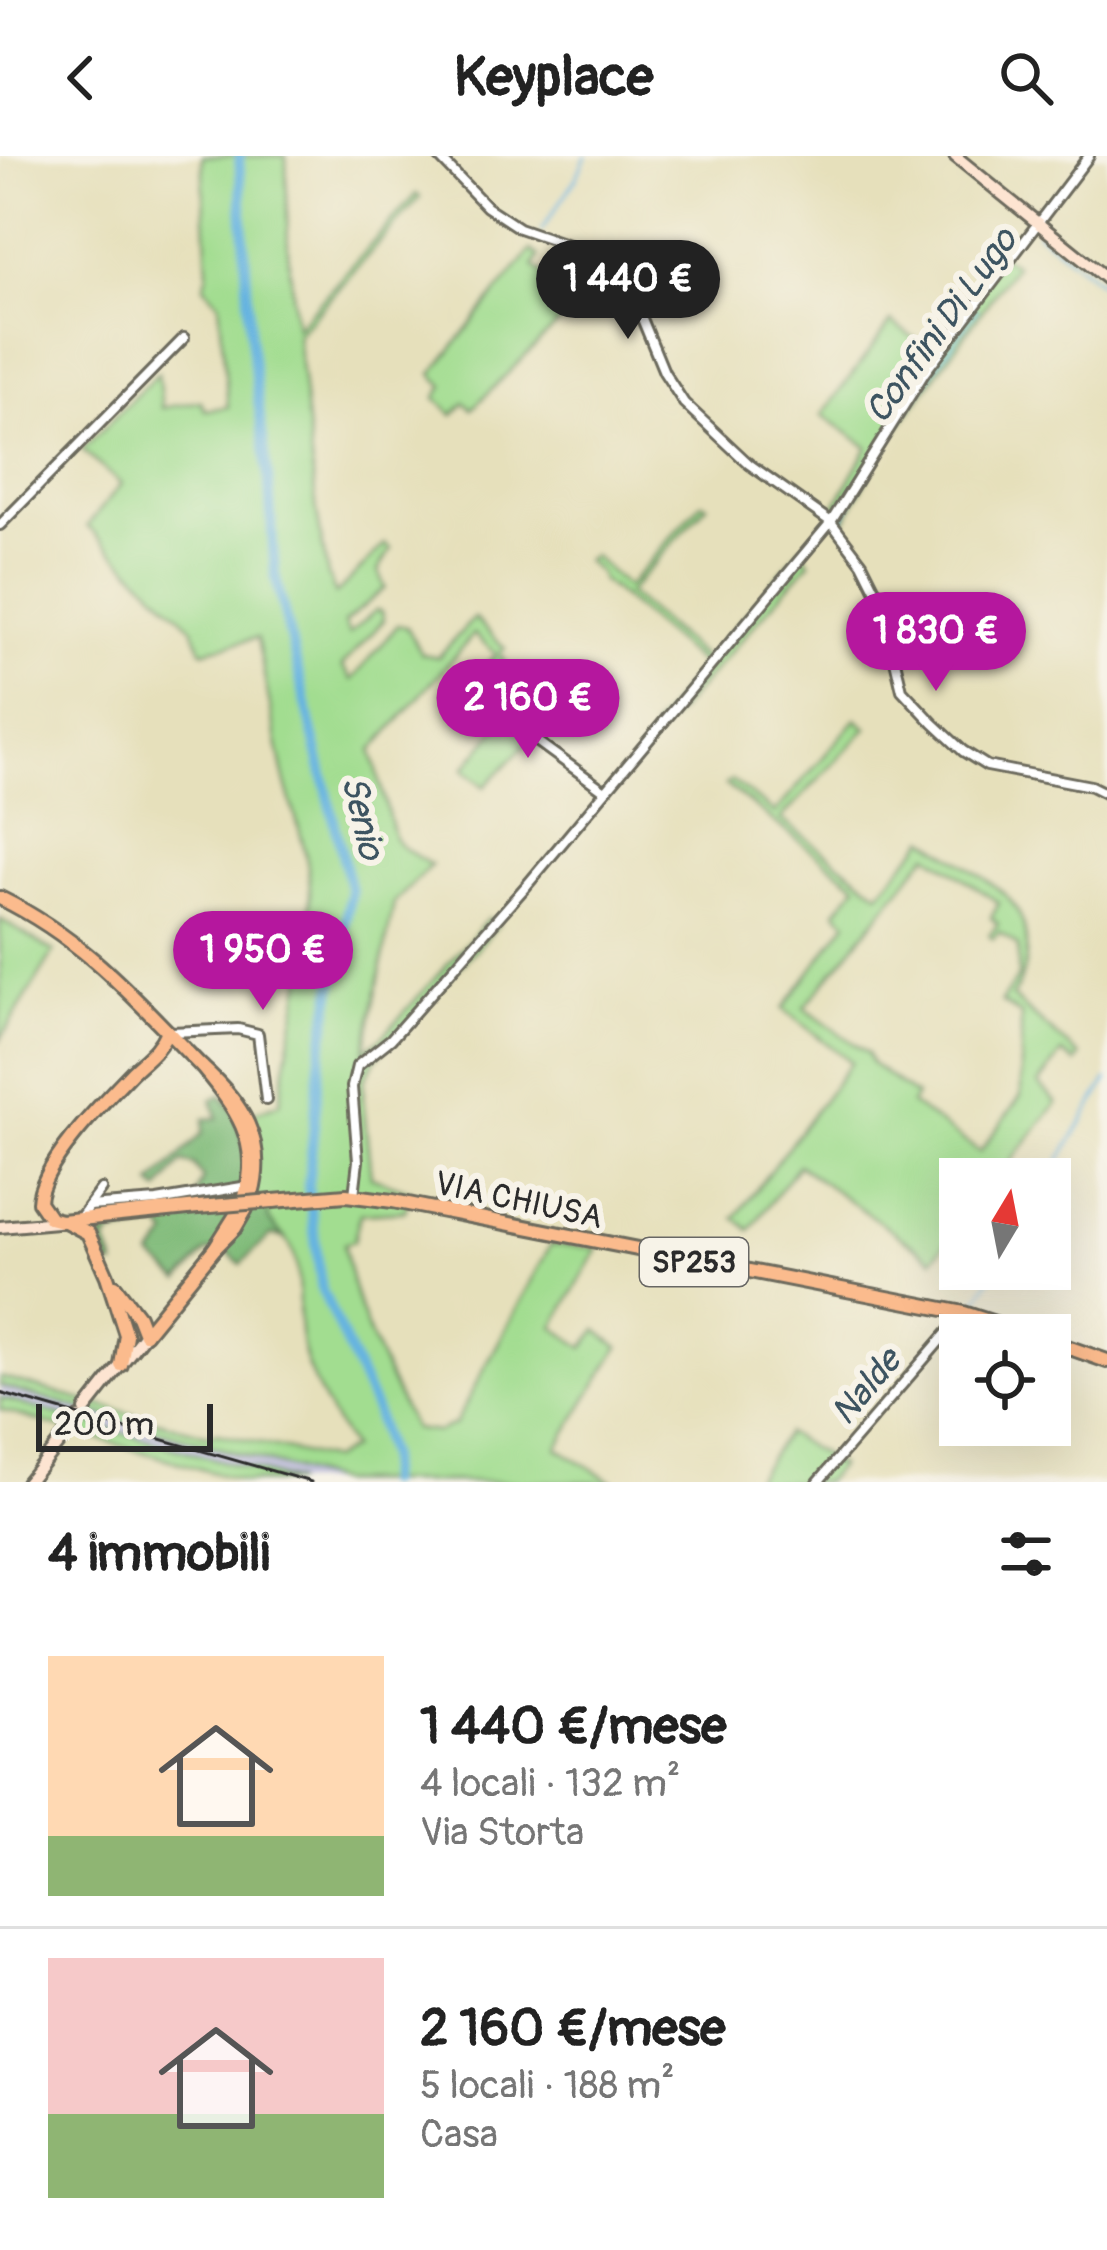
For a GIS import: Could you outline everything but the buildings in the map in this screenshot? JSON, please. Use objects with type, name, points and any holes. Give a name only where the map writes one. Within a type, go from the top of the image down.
[{"type":"main road","points":[[0,898],[74,940],[104,965],[240,1106],[253,1132],[257,1164],[246,1199],[215,1248],[146,1334]]},
{"type":"main road","points":[[121,1365],[127,1347],[123,1325],[94,1246],[88,1233],[43,1210],[41,1186],[72,1141],[158,1050],[167,1031]]},
{"type":"main road","points":[[145,1061],[164,1053],[190,1055]]},
{"type":"main road","name":"SP253","points":[[68,1221],[350,1195]]},
{"type":"main road","name":"VIA CHIUSA","points":[[350,1195],[967,1314]]},
{"type":"main road","points":[[94,1246],[99,1225],[112,1216]]},
{"type":"main road","points":[[106,1276],[146,1334]]},
{"type":"main road","points":[[133,1309],[141,1314],[166,1311]]},
{"type":"main road","points":[[123,1325],[146,1334]]},
{"type":"main road","points":[[1071,1348],[1107,1361]]},
{"type":"street","points":[[438,156],[487,207],[519,228],[583,250],[610,269],[636,304],[664,372],[684,403],[749,464],[831,522],[874,583],[902,690],[933,723],[987,766],[1091,786],[1107,794]]},
{"type":"street","points":[[955,156],[1107,280]]},
{"type":"street","points":[[350,1195],[358,1161],[352,1087],[357,1066],[391,1039],[831,522],[925,372],[1089,156]]},
{"type":"street","points":[[0,525],[184,338]]},
{"type":"street","points":[[476,697],[605,791]]},
{"type":"street","points":[[167,1031],[238,1029],[258,1034],[266,1100]]},
{"type":"street","points":[[0,1227],[68,1221],[101,1189]]},
{"type":"street","points":[[88,1206],[246,1199]]},
{"type":"street","points":[[818,1482],[964,1313]]},
{"type":"street","points":[[27,1482],[146,1334]]},
{"type":"shaded area","points":[[0,1386],[337,1482],[295,1482],[64,1417],[0,1398]]},
{"type":"green space","points":[[202,156],[286,156],[296,328],[416,194],[420,197],[297,335],[317,513],[328,576],[336,594],[385,544],[391,549],[378,571],[385,588],[344,623],[349,634],[376,610],[384,620],[342,666],[352,680],[398,625],[407,627],[422,654],[438,657],[474,618],[505,648],[500,653],[504,660],[477,693],[542,740],[530,740],[485,787],[464,769],[501,724],[463,690],[496,654],[474,634],[372,751],[394,837],[431,865],[394,903],[365,1050],[489,918],[498,925],[375,1060],[364,1080],[371,1177],[411,1191],[405,1211],[360,1214],[354,1241],[344,1244],[362,1316],[413,1429],[437,1432],[455,1424],[551,1244],[598,1248],[554,1327],[584,1348],[597,1330],[619,1347],[557,1448],[614,1482],[337,1482],[0,1386],[0,1377],[207,1435],[217,1433],[331,1460],[351,1448],[307,1364],[293,1252],[283,1235],[235,1211],[224,1099],[241,1100],[250,1114],[280,1103],[303,972],[310,893],[257,638],[202,651],[192,627],[87,526],[121,484],[82,450],[158,373],[162,408],[201,401],[205,410],[228,407],[219,302],[204,286],[208,273]]},
{"type":"green space","points":[[531,250],[539,256],[534,266],[577,304],[472,409],[465,403],[453,415],[436,398],[444,386],[432,374]]},
{"type":"green space","points":[[999,254],[1015,265],[884,447],[843,524],[832,511],[868,447],[822,415],[891,322],[930,349]]},
{"type":"green space","points":[[702,502],[707,505],[628,593],[707,661],[801,548],[810,562],[658,734],[653,728],[702,665],[585,561],[593,556],[627,587]]},
{"type":"green space","points":[[856,719],[867,728],[781,819],[879,893],[926,838],[993,885],[1010,900],[1023,923],[1025,962],[1012,997],[1080,1056],[1076,1063],[1062,1053],[1039,1084],[1057,1103],[1014,1158],[939,1158],[939,1251],[933,1259],[798,1165],[750,1230],[735,1218],[851,1062],[783,1009],[847,922],[836,911],[857,885],[726,785],[731,780],[775,813]],"holes":[[[928,854],[999,903],[991,918],[998,924],[989,935],[993,939],[999,932],[1018,946],[1018,977],[1001,1002],[1021,1015],[1021,1096],[980,1152],[911,1104],[916,1096],[804,1008]]]},
{"type":"green space","points":[[0,919],[54,952],[0,1040]]},
{"type":"green space","points":[[221,1095],[234,1111],[250,1160],[236,1210],[267,1208],[269,1220],[283,1237],[271,1235],[241,1264],[225,1250],[206,1252],[180,1281],[152,1257],[168,1236],[160,1226],[113,1234],[106,1241],[115,1265],[109,1266],[100,1239],[114,1222],[145,1219],[194,1201],[203,1178],[194,1165],[182,1162],[159,1191],[152,1184],[203,1133],[204,1119],[218,1118],[212,1100]]},
{"type":"green space","points":[[0,1398],[295,1482],[244,1482],[0,1410]]},
{"type":"green space","points":[[786,1433],[839,1465],[825,1482],[752,1482]]},
{"type":"waterway","name":"Senio","points":[[239,156],[251,346],[275,575],[351,891],[321,1053],[308,1186],[322,1290],[375,1409],[388,1458],[386,1482]]},
{"type":"waterway","points":[[541,231],[586,156]]},
{"type":"waterway","name":"Confini Di Lugo","points":[[1037,232],[1107,288]]},
{"type":"waterway","name":"Confini Di Lugo","points":[[906,409],[977,309]]},
{"type":"waterway","name":"Confini Di Lugo","points":[[839,524],[863,478]]},
{"type":"waterway","name":"Nalde","points":[[1061,1158],[1107,1080]]},
{"type":"waterway","name":"Nalde","points":[[973,1309],[984,1290]]},
{"type":"railway","points":[[0,1393],[311,1482]]}]
